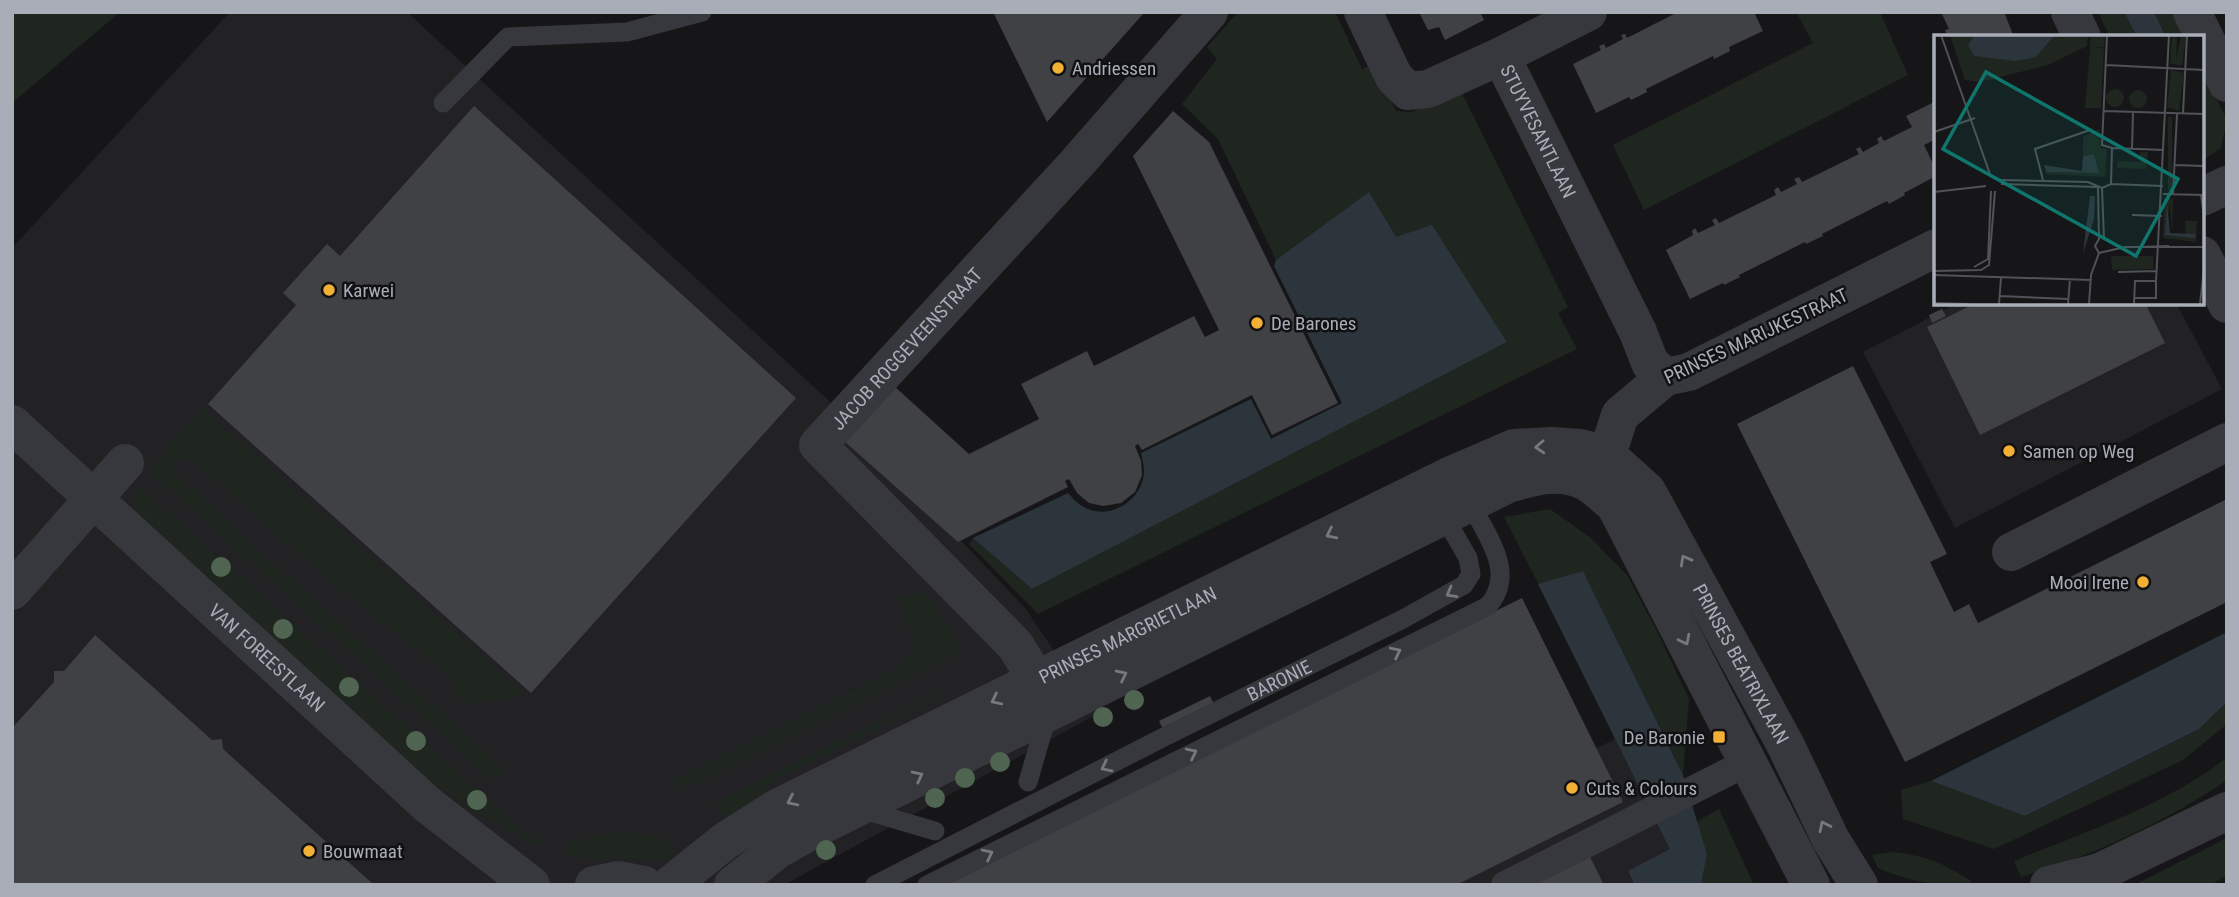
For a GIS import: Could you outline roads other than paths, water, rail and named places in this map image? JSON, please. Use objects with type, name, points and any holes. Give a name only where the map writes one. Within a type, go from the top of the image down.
[{"type":"street","name":"JACOB ROGGEVEENSTRAAT","points":[[1043,696],[1015,645],[818,445],[1077,163],[1209,12]]},
{"type":"street","name":"STUYVESANTLAAN","points":[[1363,12],[1394,77],[1408,91],[1428,89],[1501,56],[1638,332],[1650,363],[1665,377]]},
{"type":"street","points":[[1501,56],[1588,12]]},
{"type":"street","points":[[2070,12],[2081,35]]},
{"type":"street","points":[[2192,12],[2203,35]]},
{"type":"street","points":[[2204,36],[2227,83]]},
{"type":"street","points":[[2204,196],[2227,185]]},
{"type":"street","name":"PRINSES MARIJKESTRAAT","points":[[1595,468],[1620,415],[1665,377],[1689,372],[1934,249]]},
{"type":"street","points":[[2204,259],[2227,304]]},
{"type":"street","name":"VAN FOREESTLAAN","points":[[12,424],[428,805],[531,885]]},
{"type":"street","points":[[2011,552],[2227,442]]},
{"type":"street","name":"PRINSES MARGRIETLAAN","points":[[670,885],[725,841],[777,808],[1043,696],[1457,510],[1508,484],[1541,474],[1563,476],[1595,468],[1580,447],[1514,448],[1449,476],[1043,696],[856,808],[777,850],[733,885]]},
{"type":"street","points":[[12,591],[125,463]]},
{"type":"street","name":"PRINSES BEATRIXLAAN","points":[[1595,468],[1766,753],[1831,840],[1859,885]]},
{"type":"street","points":[[1505,885],[1766,753]]},
{"type":"street","name":"PRINSES BEATRIXLAAN","points":[[1766,753],[1811,885]]},
{"type":"street","points":[[2049,885],[2092,879],[2222,810]]},
{"type":"street","points":[[594,885],[618,880],[644,885]]},
{"type":"lane","points":[[443,103],[508,37],[627,32],[702,12]]},
{"type":"lane","name":"BARONIE","points":[[875,885],[1217,710],[1403,619],[1464,585],[1471,574],[1457,510]]},
{"type":"lane","name":"BARONIE","points":[[927,885],[1083,811],[1488,606],[1498,595],[1500,568],[1497,556],[1457,510]]},
{"type":"lane","points":[[1028,782],[1043,696]]},
{"type":"lane","points":[[856,808],[935,831]]},
{"type":"lane","points":[[1020,842],[1017,821],[1025,808]]},
{"type":"place","name":"Andriessen","points":[[1058,68]]},
{"type":"place","name":"Karwei","points":[[329,290]]},
{"type":"place","name":"De Barones","points":[[1257,323]]},
{"type":"place","name":"Samen op Weg","points":[[2009,451]]},
{"type":"place","name":"Mooi Irene","points":[[2143,582]]},
{"type":"place","name":"De Baronie","points":[[1719,737]]},
{"type":"place","name":"Cuts & Colours","points":[[1572,788]]},
{"type":"place","name":"Bouwmaat","points":[[309,851]]}]
